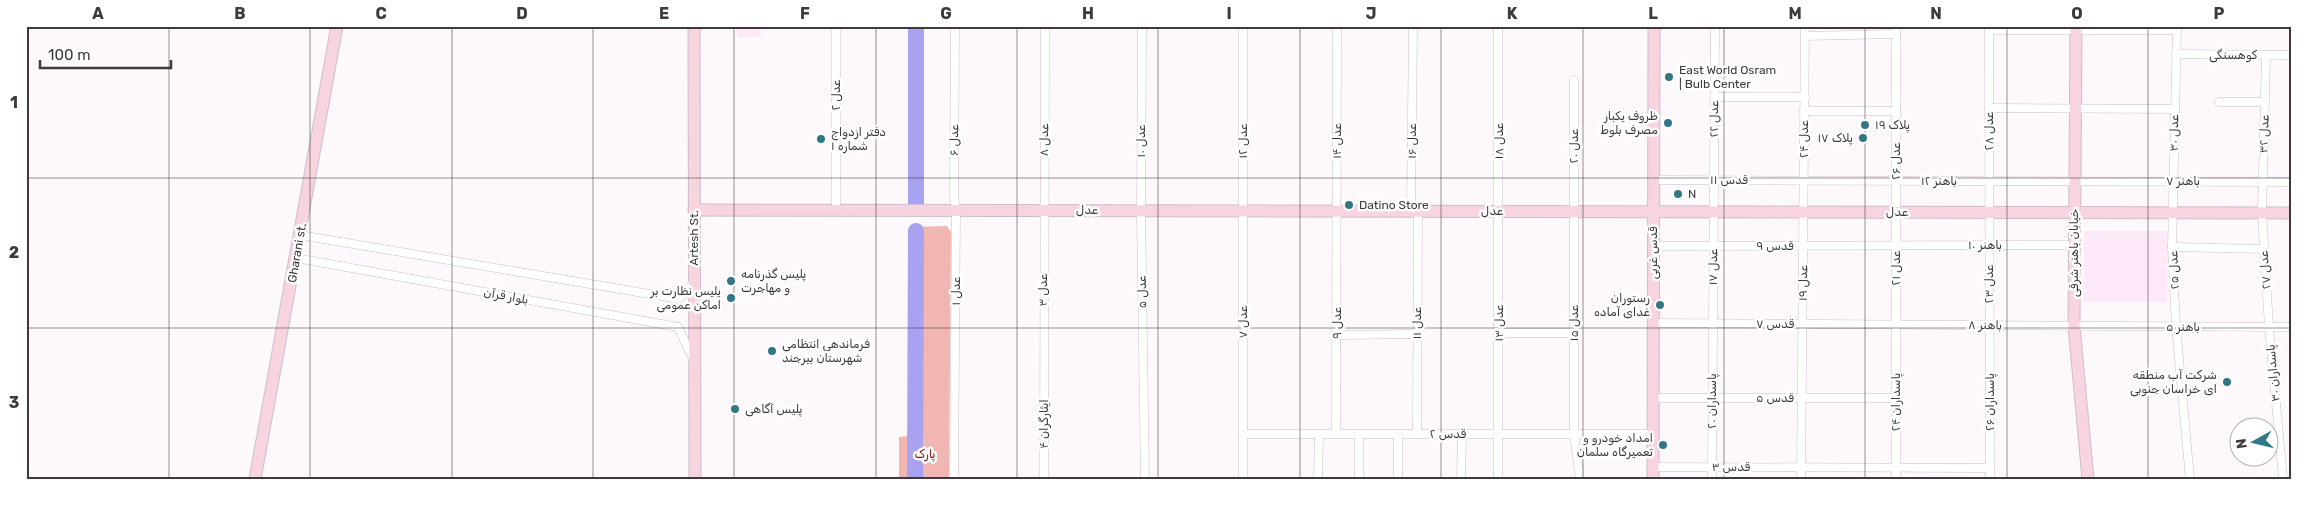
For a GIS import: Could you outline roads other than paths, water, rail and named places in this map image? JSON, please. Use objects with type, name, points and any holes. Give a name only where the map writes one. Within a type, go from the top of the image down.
[{"type":"street","name":"Gharani st.","points":[[255,479],[337,26]]},
{"type":"street","name":"Artesh St.","points":[[694,26],[695,479]]},
{"type":"street","name":"عدل ۲","points":[[836,26],[836,210]]},
{"type":"street","name":"عدل ۶","points":[[955,26],[954,197],[956,210]]},
{"type":"street","name":"عدل ۸","points":[[1043,210],[1045,26]]},
{"type":"street","name":"عدل ۱۰","points":[[1141,210],[1142,26]]},
{"type":"street","name":"عدل ۱۲","points":[[1243,211],[1244,26]]},
{"type":"street","name":"عدل ۱۴","points":[[1337,26],[1337,211]]},
{"type":"street","name":"عدل ۱۶","points":[[1413,26],[1415,211]]},
{"type":"street","name":"عدل ۱۸","points":[[1498,26],[1499,211]]},
{"type":"street","name":"قدس غربی","points":[[1653,473],[1654,26]]},
{"type":"street","name":"عدل ۲۲","points":[[1713,212],[1714,26]]},
{"type":"street","name":"عدل ۲۴","points":[[1804,212],[1805,26]]},
{"type":"street","points":[[1989,28],[2177,28]]},
{"type":"street","name":"عدل ۲۸","points":[[1989,28],[1989,212]]},
{"type":"street","name":"عدل ۳۰","points":[[2173,213],[2177,28]]},
{"type":"street","name":"خیابان باهنر شرقی","points":[[2076,29],[2074,326],[2088,479]]},
{"type":"street","points":[[1805,36],[1896,30]]},
{"type":"street","name":"عدل ۲۶","points":[[1896,30],[1896,212]]},
{"type":"street","name":"کوهسنگی","points":[[2176,54],[2291,55]]},
{"type":"street","name":"عدل ۳۲","points":[[2262,213],[2266,55]]},
{"type":"street","name":"عدل ۲۰","points":[[1574,80],[1574,211]]},
{"type":"street","points":[[1714,97],[1804,97]]},
{"type":"street","points":[[2219,102],[2265,102]]},
{"type":"street","points":[[1989,108],[2175,109]]},
{"type":"street","points":[[1804,111],[1896,111]]},
{"type":"street","name":"قدس ۱۱","points":[[1654,180],[1804,181]]},
{"type":"street","name":"باهنر ۱۲","points":[[1804,181],[2074,182]]},
{"type":"street","name":"باهنر ۷","points":[[2074,182],[2291,182]]},
{"type":"street","name":"عدل","points":[[694,210],[2291,213]]},
{"type":"street","name":"عدل ۱","points":[[954,479],[956,210]]},
{"type":"street","name":"عدل ۳","points":[[1043,210],[1044,370]]},
{"type":"street","name":"عدل ۵","points":[[1141,210],[1145,479]]},
{"type":"street","name":"عدل ۷","points":[[1243,211],[1244,479]]},
{"type":"street","name":"عدل ۹","points":[[1336,434],[1337,211]]},
{"type":"street","name":"عدل ۱۱","points":[[1415,211],[1417,434]]},
{"type":"street","name":"عدل ۱۳","points":[[1498,479],[1500,434],[1499,211]]},
{"type":"street","name":"عدل ۱۵","points":[[1574,211],[1574,434],[1580,479]]},
{"type":"street","name":"عدل ۱۷","points":[[1712,323],[1713,212]]},
{"type":"street","name":"عدل ۱۹","points":[[1801,479],[1804,212]]},
{"type":"street","name":"عدل ۲۱","points":[[1896,212],[1896,325]]},
{"type":"street","name":"عدل ۲۳","points":[[1989,212],[1990,326]]},
{"type":"street","name":"عدل ۲۵","points":[[2173,213],[2172,247],[2176,326],[2190,479]]},
{"type":"street","name":"عدل ۲۷","points":[[2262,213],[2269,327]]},
{"type":"street","name":"بلوار قرآن","points":[[300,235],[678,300],[694,282]]},
{"type":"street","name":"قدس ۹","points":[[1653,246],[1896,245]]},
{"type":"street","name":"باهنر ۱۰","points":[[1896,245],[2074,245]]},
{"type":"street","points":[[2172,247],[2264,249]]},
{"type":"street","name":"بلوار قرآن","points":[[296,258],[678,328],[694,363]]},
{"type":"street","name":"قدس ۷","points":[[1653,323],[1896,325]]},
{"type":"street","name":"پاسداران ۲۰","points":[[1712,323],[1712,479]]},
{"type":"street","name":"باهنر ۸","points":[[1896,325],[2074,326]]},
{"type":"street","name":"پاسداران ۲۴","points":[[1896,325],[1896,479]]},
{"type":"street","name":"پاسداران ۲۶","points":[[1990,326],[1990,479]]},
{"type":"street","name":"باهنر ۵","points":[[2074,326],[2291,327]]},
{"type":"street","name":"پاسداران ۳۰","points":[[2269,327],[2283,479]]},
{"type":"street","points":[[1499,333],[1574,333]]},
{"type":"street","points":[[1337,335],[1417,334]]},
{"type":"street","name":"ایثارگران ۴","points":[[1044,370],[1044,479]]},
{"type":"street","name":"قدس ۵","points":[[1653,398],[1897,398]]},
{"type":"street","name":"قدس ۲","points":[[1243,434],[1653,434]]},
{"type":"street","points":[[1318,479],[1319,434]]},
{"type":"street","points":[[1358,434],[1358,479]]},
{"type":"street","points":[[1398,434],[1398,479]]},
{"type":"street","points":[[1461,479],[1462,434]]},
{"type":"street","name":"قدس ۳","points":[[1653,473],[1712,467],[1990,468]]},
{"type":"waterway","points":[[916,26],[916,205]]},
{"type":"waterway","points":[[915,479],[916,231]]},
{"type":"place","name":"East World Osram | Bulb Center","points":[[1669,77]]},
{"type":"place","name":"ظروف یکبار مصرف بلوط","points":[[1668,123]]},
{"type":"place","name":"پلاک ۱۹","points":[[1865,125]]},
{"type":"place","name":"پلاک ۱۷","points":[[1863,138]]},
{"type":"place","name":"دفتر ازدواج شماره ۱","points":[[821,139]]},
{"type":"place","name":"N","points":[[1678,194]]},
{"type":"place","name":"Datino Store","points":[[1349,205]]},
{"type":"place","name":"پلیس گذرنامه و مهاجرت","points":[[731,281]]},
{"type":"place","name":"پلیس نظارت بر اماکن عمومی","points":[[731,298]]},
{"type":"place","name":"رستوران غدای آماده","points":[[1660,305]]},
{"type":"place","name":"فرماندهی انتظامی شهرستان بیرجند","points":[[772,351]]},
{"type":"place","name":"شرکت آب منطقه ای خراسان جنوبی","points":[[2227,382]]},
{"type":"place","name":"پلیس آگاهی","points":[[735,409]]},
{"type":"place","name":"امداد خودرو و تعمیرگاه سلمان","points":[[1663,445]]},
{"type":"park label","name":"پارک","points":[[925,454]]}]
